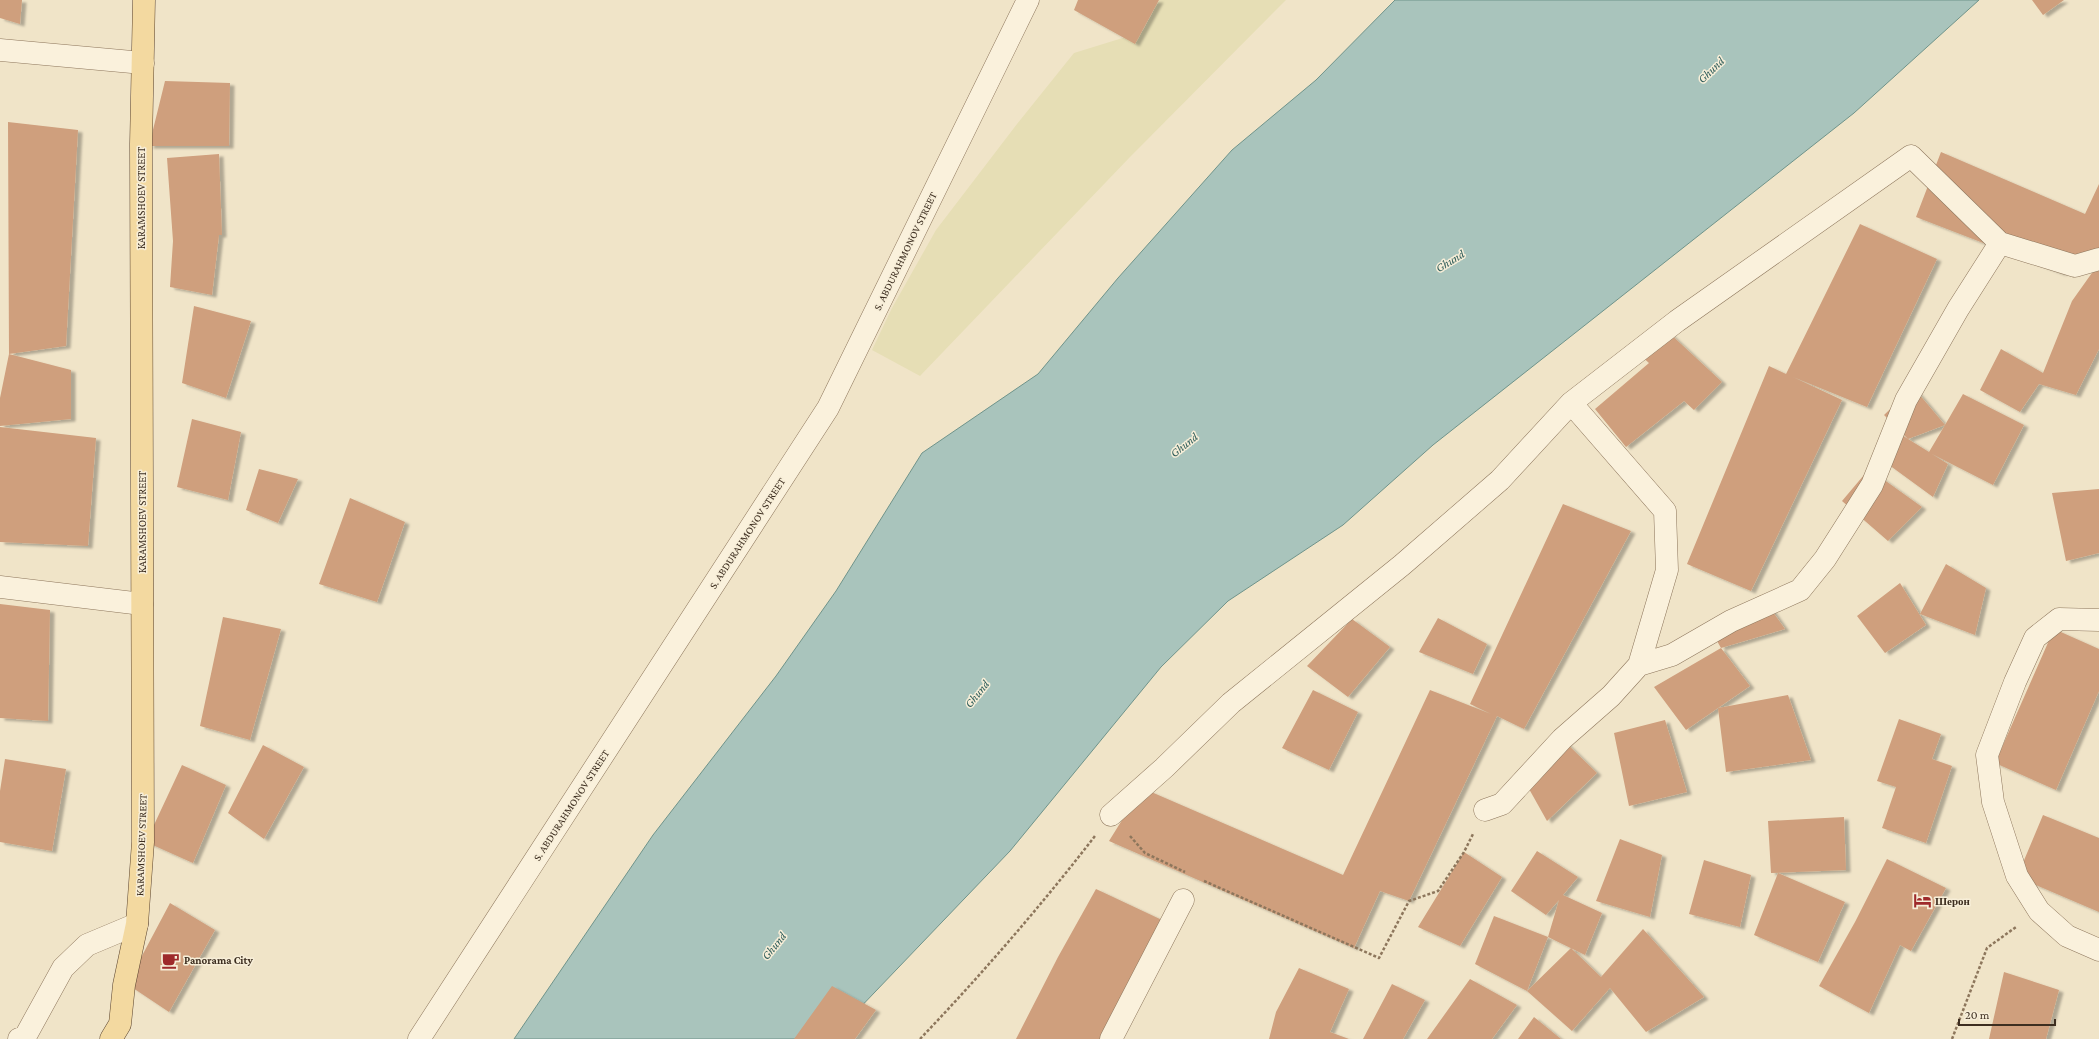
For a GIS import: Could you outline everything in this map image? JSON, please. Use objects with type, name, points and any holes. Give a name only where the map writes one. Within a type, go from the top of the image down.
[{"type":"main road","name":"KARAMSHOEV STREET","points":[[111,1039],[120,1024],[124,985],[137,924],[143,842],[141,144],[144,0]]},
{"type":"street","name":"S. ABDURAHMONOV STREET","points":[[419,1039],[828,408],[1028,0]]},
{"type":"street","points":[[0,50],[143,63]]},
{"type":"street","points":[[1111,815],[1164,768],[1231,703],[1402,565],[1500,480],[1571,403],[1677,321],[1911,156],[2000,242],[2075,266],[2099,259]]},
{"type":"street","points":[[1639,665],[1672,655],[1731,622],[1800,590],[1825,559],[1872,485],[1906,400],[1958,309],[2000,242]]},
{"type":"street","points":[[1485,810],[1502,804],[1562,739],[1610,696],[1639,665],[1667,570],[1665,510],[1571,403]]},
{"type":"street","points":[[0,587],[142,604]]},
{"type":"street","points":[[2099,620],[2059,619],[2035,638],[2015,682],[1987,755],[1993,802],[2017,876],[2039,911],[2067,936],[2099,950]]},
{"type":"street","points":[[1111,1039],[1183,900]]},
{"type":"street","points":[[19,1039],[25,1037],[63,968],[72,959],[87,945],[137,924]]},
{"type":"path","points":[[1199,878],[1379,958],[1409,901],[1438,891],[1464,852],[1485,810]]},
{"type":"path","points":[[920,1039],[1002,951],[1038,909],[1111,815],[1145,853],[1192,875]]},
{"type":"path","points":[[1952,1039],[1986,948],[2039,911]]},
{"type":"shaded area","points":[[1159,0],[1286,0],[1130,157],[920,376],[872,350],[892,308],[936,230],[1017,124],[1074,53],[1142,32]]},
{"type":"water","name":"Ghund","points":[[1395,0],[1979,0],[1854,113],[1433,445],[1343,525],[1228,601],[1161,667],[1010,851],[830,1039],[514,1039],[653,835],[776,676],[836,591],[922,453],[1038,374],[1118,278],[1232,150],[1316,80]]},
{"type":"building","points":[[0,0],[22,0],[20,24],[0,18]]},
{"type":"building","points":[[1078,0],[1159,0],[1135,44],[1074,10]]},
{"type":"building","points":[[2032,0],[2064,0],[2043,15]]},
{"type":"building","points":[[165,81],[230,83],[229,146],[149,146]]},
{"type":"building","points":[[8,122],[78,130],[66,346],[9,354]]},
{"type":"building","points":[[1941,152],[2085,214],[2099,184],[2099,262],[2061,273],[1916,217]]},
{"type":"building","points":[[219,154],[222,235],[219,235],[212,295],[170,287],[173,241],[167,158]]},
{"type":"building","points":[[1860,224],[1937,259],[1867,407],[1793,377],[1842,400],[1751,591],[1687,564],[1769,366],[1786,374]]},
{"type":"building","points":[[2099,263],[2099,349],[2076,395],[2039,384],[2020,412],[1980,390],[2001,349],[2043,373],[2072,301]]},
{"type":"building","points":[[194,306],[251,321],[226,398],[182,383]]},
{"type":"building","points":[[1666,330],[1722,382],[1694,410],[1684,401],[1626,447],[1595,409],[1649,363],[1638,353]]},
{"type":"building","points":[[9,354],[71,370],[71,419],[0,426],[0,398]]},
{"type":"building","points":[[1913,387],[1945,425],[1908,439],[1884,415]]},
{"type":"building","points":[[1963,394],[2024,425],[1993,485],[1932,454],[1948,464],[1933,497],[1885,462],[1894,430],[1929,452]]},
{"type":"building","points":[[192,419],[241,432],[228,500],[177,487]]},
{"type":"building","points":[[0,427],[96,438],[88,546],[0,542]]},
{"type":"building","points":[[259,469],[298,479],[278,523],[246,510]]},
{"type":"building","points":[[1869,469],[1922,507],[1888,541],[1842,501]]},
{"type":"building","points":[[2099,489],[2099,553],[2066,561],[2052,493]]},
{"type":"building","points":[[350,498],[405,522],[377,602],[319,584]]},
{"type":"building","points":[[1563,504],[1631,531],[1524,729],[1497,716],[1409,901],[1380,891],[1354,948],[1109,841],[1142,788],[1343,875],[1430,690],[1491,714],[1470,704]]},
{"type":"building","points":[[1946,564],[1986,588],[1975,635],[1920,614]]},
{"type":"building","points":[[1900,583],[1926,625],[1885,653],[1857,616]]},
{"type":"building","points":[[1761,595],[1785,629],[1721,648],[1708,625]]},
{"type":"building","points":[[0,604],[50,610],[48,721],[0,718]]},
{"type":"building","points":[[223,617],[281,629],[250,740],[200,726]]},
{"type":"building","points":[[1438,618],[1487,644],[1473,674],[1419,652]]},
{"type":"building","points":[[1352,619],[1390,647],[1348,697],[1307,666]]},
{"type":"building","points":[[2054,629],[2099,649],[2099,691],[2056,790],[1995,763]]},
{"type":"building","points":[[1721,648],[1750,686],[1686,730],[1654,687]]},
{"type":"building","points":[[1313,690],[1358,712],[1329,770],[1282,748]]},
{"type":"building","points":[[1788,695],[1811,760],[1726,772],[1718,708]]},
{"type":"building","points":[[1899,719],[1941,734],[1932,759],[1952,766],[1926,843],[1882,828],[1896,787],[1877,781]]},
{"type":"building","points":[[1665,720],[1687,792],[1629,806],[1614,733]]},
{"type":"building","points":[[1562,739],[1597,773],[1547,821],[1524,780]]},
{"type":"building","points":[[263,745],[304,767],[264,839],[228,813]]},
{"type":"building","points":[[5,759],[66,769],[52,851],[0,842],[0,791]]},
{"type":"building","points":[[182,765],[226,785],[193,863],[146,842]]},
{"type":"building","points":[[2043,815],[2099,838],[2099,912],[2017,877]]},
{"type":"building","points":[[1844,817],[1846,870],[1771,873],[1768,821]]},
{"type":"building","points":[[1620,839],[1662,855],[1650,917],[1596,901]]},
{"type":"building","points":[[1537,851],[1578,877],[1563,895],[1602,913],[1585,955],[1548,937],[1559,900],[1546,915],[1511,891]]},
{"type":"building","points":[[1464,852],[1502,877],[1460,946],[1418,927]]},
{"type":"building","points":[[1887,859],[1946,888],[1911,951],[1900,945],[1869,1013],[1819,986],[1855,922]]},
{"type":"building","points":[[1704,860],[1751,875],[1740,927],[1689,914]]},
{"type":"building","points":[[1778,873],[1845,902],[1818,962],[1754,935]]},
{"type":"building","points":[[1096,889],[1162,920],[1106,1039],[1016,1039],[1058,957]]},
{"type":"building","points":[[170,903],[215,930],[169,1012],[127,984]]},
{"type":"building","points":[[1494,916],[1548,937],[1527,991],[1475,964]]},
{"type":"building","points":[[1643,929],[1704,997],[1646,1032],[1610,988],[1572,1031],[1527,991],[1571,948],[1601,977]]},
{"type":"building","points":[[1299,968],[1349,989],[1330,1032],[1349,1039],[1269,1039],[1276,1012]]},
{"type":"building","points":[[2004,972],[2059,990],[2046,1039],[1989,1039]]},
{"type":"building","points":[[1470,979],[1517,1005],[1492,1039],[1427,1039]]},
{"type":"building","points":[[1392,984],[1425,1000],[1403,1039],[1363,1039]]},
{"type":"building","points":[[832,986],[876,1010],[855,1039],[794,1039]]},
{"type":"building","points":[[1534,1017],[1561,1039],[1518,1039]]},
{"type":"place","name":"Шерон","points":[[1922,901]]},
{"type":"place","name":"Panorama City","points":[[171,960]]}]
